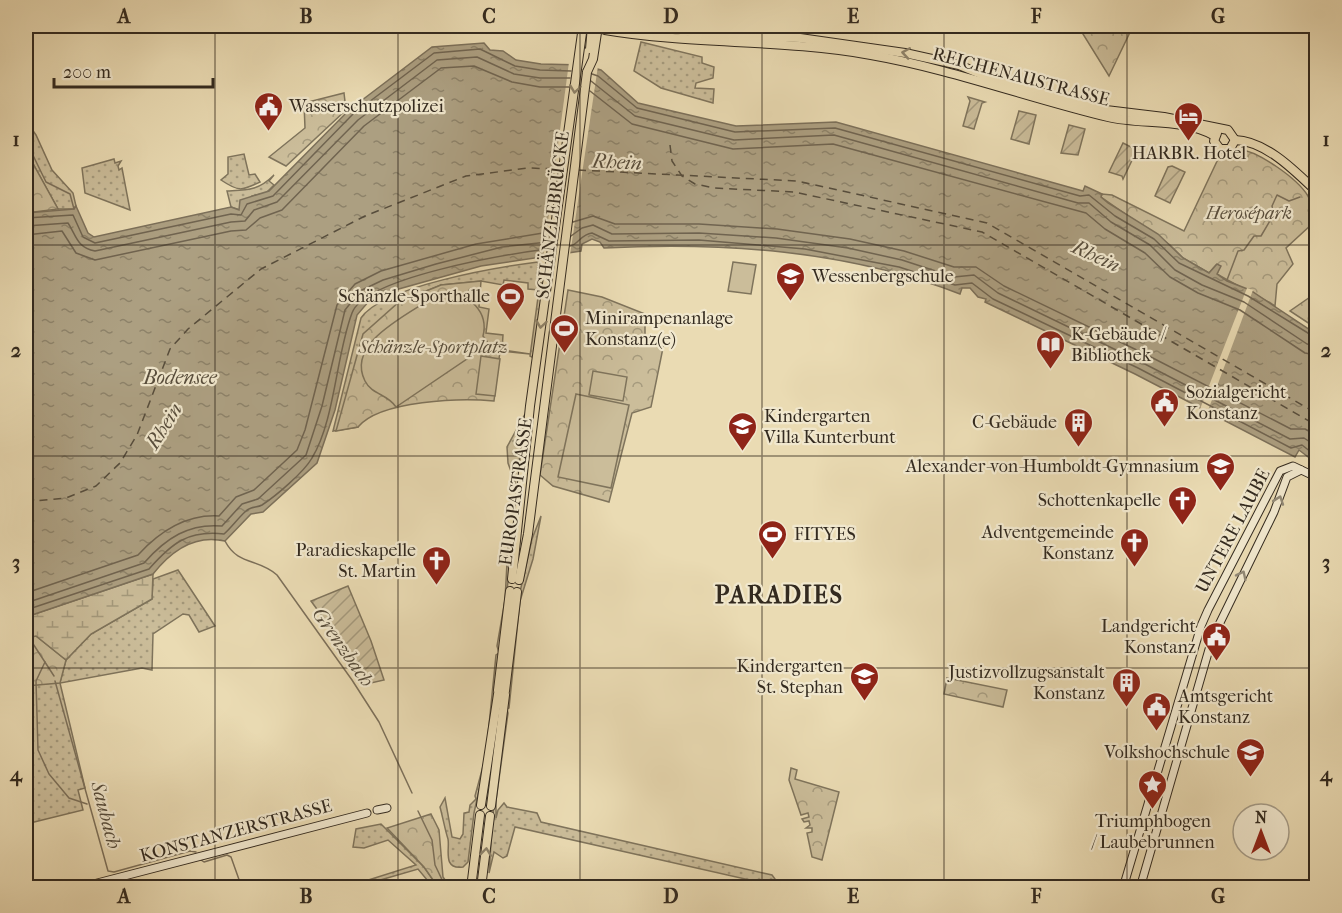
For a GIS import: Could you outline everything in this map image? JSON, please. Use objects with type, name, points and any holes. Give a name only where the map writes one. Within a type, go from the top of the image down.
[{"type":"main road","name":"SCHÄNZLEBRÜCKE","points":[[543,408],[592,26]]},
{"type":"main road","name":"REICHENAUSTRASSE","points":[[636,26],[717,35],[822,40],[905,52],[964,67],[993,78],[1106,110],[1164,117],[1218,134]]},
{"type":"main road","name":"SCHÄNZLEBRÜCKE","points":[[530,406],[582,28]]},
{"type":"main road","points":[[587,72],[603,28]]},
{"type":"main road","name":"REICHENAUSTRASSE","points":[[603,28],[676,40],[831,49],[871,55],[956,75],[1104,116],[1174,125],[1218,134]]},
{"type":"main road","points":[[956,75],[964,67]]},
{"type":"main road","points":[[1235,140],[1232,147],[1222,150],[1216,146],[1218,134],[1230,131],[1235,140],[1263,149],[1278,158],[1317,191]]},
{"type":"main road","name":"EUROPASTRASSE","points":[[530,406],[516,580],[529,525],[543,408]]},
{"type":"main road","name":"UNTERE LAUBE","points":[[1123,888],[1201,626],[1275,478],[1293,466],[1301,470]]},
{"type":"main road","points":[[1301,470],[1317,477]]},
{"type":"main road","name":"UNTERE LAUBE","points":[[1140,888],[1212,639],[1274,512],[1287,477],[1301,470]]},
{"type":"main road","name":"EUROPASTRASSE","points":[[491,806],[501,693],[514,591]]},
{"type":"main road","name":"EUROPASTRASSE","points":[[481,805],[501,693]]},
{"type":"main road","points":[[377,810],[387,808]]},
{"type":"main road","name":"KONSTANZERSTRASSE","points":[[78,888],[367,813]]},
{"type":"main road","points":[[471,888],[480,815]]},
{"type":"main road","points":[[481,888],[490,816]]},
{"type":"green space","points":[[1078,26],[1133,26],[1109,76]]},
{"type":"green space","points":[[641,42],[702,57],[702,63],[714,67],[713,78],[696,83],[695,88],[714,89],[713,103],[661,88],[634,71]]},
{"type":"green space","points":[[344,93],[346,110],[286,166],[269,157],[305,128],[304,103]]},
{"type":"green space","points":[[968,97],[985,102],[982,103],[974,129],[963,126],[970,101]]},
{"type":"green space","points":[[1019,111],[1036,115],[1029,144],[1011,139]]},
{"type":"green space","points":[[26,121],[36,135],[52,170],[73,193],[76,206],[74,209],[58,209],[26,151]]},
{"type":"green space","points":[[1069,125],[1085,129],[1078,155],[1061,153]]},
{"type":"green space","points":[[1123,143],[1139,151],[1136,152],[1123,179],[1122,176],[1109,172]]},
{"type":"green space","name":"Herosépark","points":[[1238,149],[1266,160],[1286,174],[1303,189],[1311,202],[1312,224],[1286,248],[1293,264],[1277,284],[1275,306],[1217,274],[1220,266],[1216,265],[1209,273],[1183,258],[1170,245],[1101,197],[1102,194],[1112,195],[1184,231],[1219,157]]},
{"type":"green space","points":[[26,151],[58,209],[26,213]]},
{"type":"green space","points":[[244,154],[249,175],[255,174],[260,182],[240,189],[221,180],[228,174],[228,157]]},
{"type":"green space","points":[[114,159],[115,163],[121,161],[118,166],[119,170],[122,168],[130,210],[85,193],[82,168]]},
{"type":"green space","points":[[1172,166],[1185,172],[1170,203],[1155,196],[1168,167]]},
{"type":"green space","points":[[274,175],[269,181],[274,185],[266,193],[252,196],[240,210],[231,207],[227,191],[257,187]]},
{"type":"green space","points":[[538,262],[537,281],[544,284],[534,358],[530,356],[539,290],[528,289],[528,283],[504,280],[503,285],[481,281],[441,285],[399,302],[358,427],[333,431],[361,318],[373,307],[392,296],[443,280],[470,273]]},
{"type":"green space","points":[[733,262],[756,265],[751,294],[728,291]]},
{"type":"green space","name":"Schänzle-Sportplatz","points":[[481,281],[479,307],[489,309],[486,333],[503,335],[502,350],[530,354],[500,351],[494,401],[443,401],[402,406],[369,418],[358,427],[336,431],[363,334],[399,302],[441,285]]},
{"type":"green space","points":[[568,290],[602,297],[645,314],[645,337],[664,343],[651,407],[632,413],[609,502],[553,486],[540,475]]},
{"type":"green space","points":[[446,293],[462,296],[475,306],[483,319],[483,336],[489,344],[396,407],[389,399],[368,386],[361,367],[364,354],[383,331],[435,296]]},
{"type":"green space","points":[[1313,295],[1316,296],[1316,328],[1290,311]]},
{"type":"green space","points":[[481,356],[500,359],[495,396],[476,394]]},
{"type":"green space","points":[[593,371],[627,377],[623,401],[589,395]]},
{"type":"green space","points":[[576,394],[629,405],[611,488],[558,477]]},
{"type":"green space","points":[[525,414],[519,482],[516,485],[508,463],[507,447]]},
{"type":"green space","points":[[541,516],[533,559],[520,601],[509,708],[507,709],[496,801],[496,818],[498,810],[504,803],[507,807],[537,813],[541,822],[772,875],[778,883],[772,885],[515,827],[507,856],[503,858],[494,852],[489,873],[493,814],[520,592],[532,539]]},
{"type":"green space","points":[[508,544],[511,544],[511,557],[487,754],[474,813],[468,862],[463,867],[456,867],[448,858],[448,839],[440,807],[445,798],[452,837],[460,839],[463,834],[464,813],[469,812],[470,805],[476,799],[486,755],[496,655],[499,653],[497,646],[505,600]]},
{"type":"green space","points":[[178,570],[215,626],[199,632],[189,615],[183,614],[153,634],[152,670],[142,668],[60,683],[85,788],[78,790],[83,810],[26,824],[26,763],[31,755],[26,730],[26,686],[60,682],[66,660],[91,634],[152,599],[153,579]]},
{"type":"green space","points":[[153,574],[152,599],[91,634],[66,660],[36,636],[26,638],[26,617]]},
{"type":"green space","points":[[348,586],[371,641],[384,680],[371,683],[311,601]]},
{"type":"green space","points":[[36,636],[66,660],[60,683],[26,686],[26,638]]},
{"type":"green space","points":[[947,678],[1007,690],[1003,707],[944,694]]},
{"type":"green space","points":[[791,768],[797,770],[795,779],[839,792],[822,860],[812,857],[807,833],[812,832],[812,828],[806,828],[810,825],[809,821],[804,822],[802,819],[809,817],[808,813],[801,815],[789,780]]},
{"type":"green space","points":[[431,814],[439,830],[443,877],[450,887],[438,887],[424,867],[387,828]]},
{"type":"green space","points":[[381,824],[424,867],[438,887],[433,887],[418,869],[363,885],[362,882],[416,865],[388,840],[364,848],[353,847],[356,829]]},
{"type":"water","name":"Bodensee","points":[[484,43],[490,50],[503,51],[516,60],[541,64],[583,65],[601,70],[638,103],[736,126],[836,122],[1083,191],[1085,186],[1102,194],[1101,197],[1108,203],[1158,234],[1183,258],[1209,273],[1217,264],[1221,266],[1217,274],[1227,281],[1250,290],[1316,334],[1316,463],[1299,450],[1295,457],[1135,374],[985,302],[986,299],[978,297],[970,288],[962,288],[960,294],[873,267],[784,252],[694,246],[604,248],[600,242],[592,239],[582,244],[581,251],[481,266],[388,292],[369,301],[357,315],[335,410],[317,463],[263,512],[251,514],[225,541],[214,539],[194,542],[184,546],[168,558],[153,574],[26,617],[26,213],[74,209],[76,206],[88,233],[94,237],[231,207],[239,210],[240,200],[269,191],[349,110],[432,47]]},
{"type":"pier","points":[[569,62],[584,62],[598,66],[570,255],[543,259]]},
{"type":"pier","points":[[1247,288],[1253,290],[1207,413],[1200,409]]},
{"type":"waterway","points":[[26,141],[46,182],[70,194],[74,209]]},
{"type":"waterway","points":[[1227,280],[1238,251],[1244,250],[1254,236],[1261,236],[1274,214],[1272,206],[1277,195],[1289,201],[1300,197]]},
{"type":"waterway","name":"Grenzbach","points":[[225,541],[230,549],[242,558],[263,566],[277,575],[379,722],[412,793]]},
{"type":"waterway","name":"Saubach","points":[[26,633],[54,676]]},
{"type":"waterway","points":[[45,662],[36,681],[38,750],[49,774],[69,798],[87,804]]},
{"type":"waterway","name":"Saubach","points":[[55,681],[108,871],[114,872],[190,851],[196,852]]},
{"type":"waterway","name":"Grenzbach","points":[[418,811],[432,840],[435,865],[446,888]]},
{"type":"waterway","name":"Saubach","points":[[201,860],[204,862],[227,855],[231,857],[242,888]]},
{"type":"ferry route","points":[[670,145],[672,161],[682,176],[695,184],[714,188],[794,192],[982,232],[1316,425]]},
{"type":"ferry route","points":[[26,498],[35,501],[66,498],[96,486],[120,463],[137,435],[170,349],[188,329],[261,269],[365,216],[466,176],[528,168],[558,169]]},
{"type":"ferry route","points":[[578,170],[797,181],[987,223],[1316,413]]},
{"type":"place","name":"Wasserschutzpolizei","points":[[268,132]]},
{"type":"place","name":"HARBR. Hotel","points":[[1189,142]]},
{"type":"place","name":"Wessenbergschule","points":[[791,302]]},
{"type":"place","name":"Schänzle-Sporthalle","points":[[511,322]]},
{"type":"place","name":"Minirampenanlage Konstanz(e)","points":[[564,354]]},
{"type":"place","name":"K-Gebäude / Bibliothek","points":[[1050,370]]},
{"type":"place","name":"Sozialgericht Konstanz","points":[[1165,428]]},
{"type":"place","name":"C-Gebäude","points":[[1078,448]]},
{"type":"place","name":"Kindergarten Villa Kunterbunt","points":[[743,452]]},
{"type":"place","name":"Alexander-von-Humboldt-Gymnasium","points":[[1220,492]]},
{"type":"place","name":"Schottenkapelle","points":[[1182,526]]},
{"type":"place","name":"FITYES","points":[[773,560]]},
{"type":"place","name":"Adventgemeinde Konstanz","points":[[1135,568]]},
{"type":"place","name":"Paradieskapelle St. Martin","points":[[437,586]]},
{"type":"place","name":"Landgericht Konstanz","points":[[1217,662]]},
{"type":"place","name":"Kindergarten St. Stephan","points":[[864,702]]},
{"type":"place","name":"Justizvollzugsanstalt Konstanz","points":[[1126,708]]},
{"type":"place","name":"Amtsgericht Konstanz","points":[[1157,732]]},
{"type":"place","name":"Volkshochschule","points":[[1251,778]]},
{"type":"place","name":"Triumphbogen / Laubebrunnen","points":[[1153,810]]},
{"type":"district","name":"PARADIES","points":[[779,595]]},
{"type":"water label","name":"Rhein","points":[[617,162]]},
{"type":"water label","name":"Rhein","points":[[1096,256]]},
{"type":"water label","name":"Rhein","points":[[164,426]]}]
